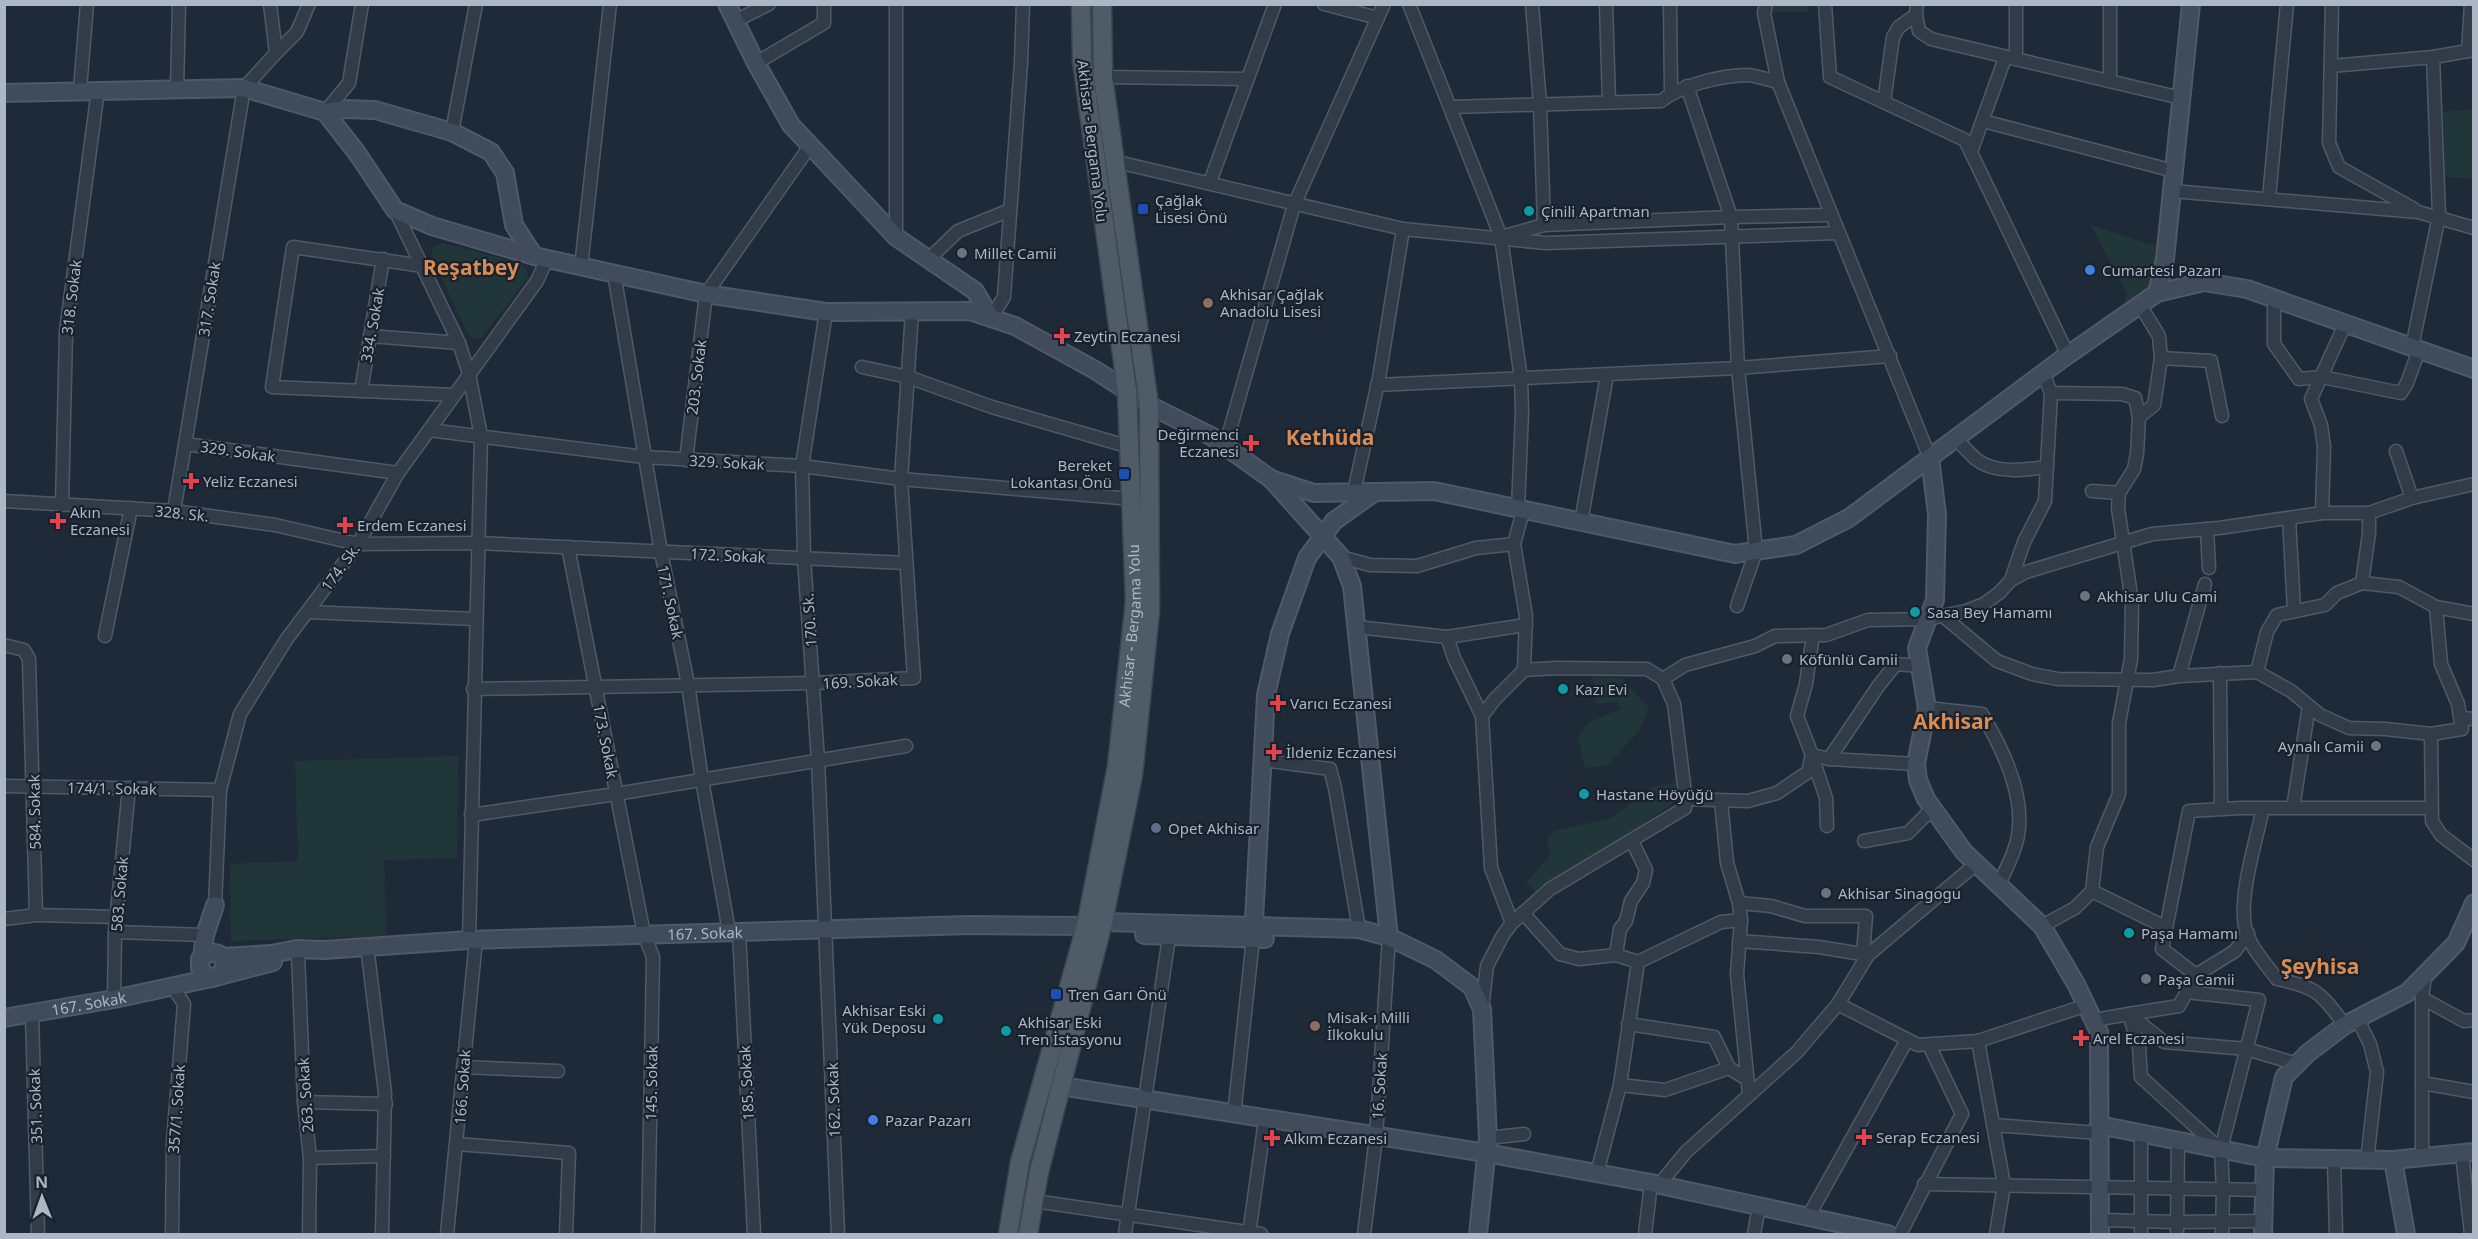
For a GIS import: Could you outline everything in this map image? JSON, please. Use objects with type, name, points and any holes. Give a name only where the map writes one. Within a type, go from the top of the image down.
[{"type":"main road","name":"Akhisar - Bergama Yolu","points":[[1008,1234],[1020,1162],[1042,1083],[1096,926],[1119,754],[1135,601],[1127,390],[1082,60],[1081,4]]},
{"type":"main road","name":"Akhisar - Bergama Yolu","points":[[1028,1234],[1096,926],[1133,775],[1150,611],[1149,405],[1113,161],[1103,76],[1102,4]]},
{"type":"street","points":[[80,90],[87,4]]},
{"type":"street","points":[[177,88],[179,4]]},
{"type":"street","points":[[270,4],[276,53]]},
{"type":"street","points":[[244,88],[297,32],[309,4]]},
{"type":"street","points":[[326,112],[349,83],[362,4]]},
{"type":"street","points":[[452,132],[476,4]]},
{"type":"street","points":[[581,267],[610,4]]},
{"type":"street","points":[[727,4],[756,63],[791,125],[896,237],[975,291],[991,318]]},
{"type":"street","points":[[735,21],[769,4]]},
{"type":"street","points":[[756,63],[824,24],[824,4]]},
{"type":"street","points":[[896,4],[896,237]]},
{"type":"street","points":[[991,318],[1004,297],[1023,4]]},
{"type":"street","points":[[1210,182],[1275,4]]},
{"type":"street","points":[[1324,4],[1378,18]]},
{"type":"street","points":[[1226,447],[1294,205],[1384,4]]},
{"type":"street","points":[[1409,4],[1501,237],[1521,379],[1521,510],[1514,544],[1516,565],[1524,595],[1526,625],[1524,670]]},
{"type":"street","points":[[1532,4],[1540,104],[1544,225]]},
{"type":"street","points":[[1606,4],[1609,102]]},
{"type":"street","points":[[1670,4],[1671,93]]},
{"type":"street","points":[[1766,4],[1764,13],[1778,82],[1930,458],[1937,514],[1935,617],[1917,648],[1927,708],[1916,764],[1918,780],[1933,808],[1964,852],[2042,926],[2091,1012],[2099,1032],[2101,1227],[2141,1221],[2177,1228],[2263,1228],[2265,1158],[2284,1077],[2351,1022],[2407,993],[2456,943],[2474,903]]},
{"type":"street","points":[[1825,4],[1830,77],[1965,140],[2068,355]]},
{"type":"street","points":[[1971,152],[2011,58],[2016,4]]},
{"type":"street","points":[[2110,4],[2110,80]]},
{"type":"street","points":[[2157,293],[2165,259],[2191,4]]},
{"type":"street","points":[[2269,198],[2287,4]]},
{"type":"street","points":[[2332,4],[2329,143],[2339,167],[2418,212]]},
{"type":"street","points":[[2331,66],[2433,57],[2471,50],[2471,4]]},
{"type":"street","points":[[1884,102],[1893,37],[1899,27],[1917,10]]},
{"type":"street","points":[[1917,10],[1919,32],[1931,39],[2181,98]]},
{"type":"street","points":[[2274,299],[2274,344],[2299,379],[2322,377],[2402,393],[2408,384],[2439,216],[2433,57]]},
{"type":"street","points":[[1450,107],[1661,101],[1671,93],[1687,86],[1747,75],[1778,82]]},
{"type":"street","points":[[1103,76],[1246,79]]},
{"type":"street","points":[[1687,86],[1731,217],[1738,369],[1756,551],[1737,606]]},
{"type":"street","points":[[4,93],[244,88],[326,112],[345,109],[375,110],[452,132],[492,152],[505,173],[514,225],[540,258]]},
{"type":"street","name":"317. Sokak","points":[[174,511],[244,88]]},
{"type":"street","name":"318. Sokak","points":[[62,505],[66,331],[98,90]]},
{"type":"street","points":[[326,112],[395,210],[432,226],[540,258],[706,294],[826,312],[970,310],[1015,326],[1149,405],[1211,436],[1271,479],[1341,557],[1352,586],[1389,937]]},
{"type":"street","points":[[1983,121],[2174,171]]},
{"type":"street","points":[[706,294],[810,146]]},
{"type":"street","points":[[1113,161],[1403,229],[1546,243],[1838,233]]},
{"type":"street","points":[[2172,191],[2418,212],[2439,216],[2474,228]]},
{"type":"street","name":"166. Sokak","points":[[395,210],[459,343],[469,374],[481,436],[473,690],[472,940],[457,1144],[447,1234]]},
{"type":"street","points":[[928,259],[958,231],[1010,210]]},
{"type":"street","points":[[1501,237],[1544,225],[1830,215]]},
{"type":"street","points":[[1354,492],[1377,385],[1403,229]]},
{"type":"street","points":[[423,267],[383,259],[293,247],[272,387],[454,395]]},
{"type":"street","name":"174. Sk.","points":[[215,904],[220,790],[240,714],[286,640],[358,544],[398,473],[537,281],[540,258]]},
{"type":"street","name":"334. Sokak","points":[[361,391],[383,259]]},
{"type":"street","name":"171. Sokak","points":[[614,273],[661,552],[688,684],[702,780],[734,931]]},
{"type":"street","points":[[1271,479],[1314,493],[1434,491],[1735,554],[1796,545],[1849,518],[1957,440],[2068,355],[2157,293],[2204,282],[2247,289],[2474,369]]},
{"type":"street","name":"203. Sokak","points":[[686,459],[706,294]]},
{"type":"street","points":[[2139,417],[2154,405],[2161,358],[2159,336],[2140,305]]},
{"type":"street","name":"170. Sk.","points":[[826,312],[802,466],[804,558],[814,683],[826,929]]},
{"type":"street","name":"169. Sokak","points":[[473,690],[814,683],[914,678],[901,479],[912,312]]},
{"type":"street","points":[[2322,513],[2324,447],[2321,425],[2311,399],[2314,388],[2322,377],[2345,324]]},
{"type":"street","points":[[370,336],[459,343]]},
{"type":"street","points":[[1377,385],[1738,369],[1890,356]]},
{"type":"street","points":[[2161,358],[2211,361],[2222,416]]},
{"type":"street","points":[[862,367],[908,377],[992,407],[1130,447]]},
{"type":"street","points":[[2011,580],[2024,542],[2045,501],[2051,393],[2043,374]]},
{"type":"street","points":[[1581,522],[1607,375]]},
{"type":"street","points":[[2042,926],[2075,908],[2092,891],[2097,847],[2119,794],[2119,723],[2131,659],[2132,602],[2118,508],[2119,493],[2133,469],[2137,454],[2139,417],[2134,398],[2122,394],[2051,393]]},
{"type":"street","name":"329. Sokak","points":[[429,430],[644,457],[802,466],[901,479],[1132,499]]},
{"type":"street","points":[[1957,440],[1979,461],[1999,468],[2019,471],[2047,467]]},
{"type":"street","name":"329. Sokak","points":[[185,444],[398,473]]},
{"type":"street","points":[[2396,451],[2412,498]]},
{"type":"street","points":[[1663,679],[1685,665],[1755,646],[1775,636],[1826,635],[1868,620],[1935,617],[1966,611],[1984,604],[2011,580],[2026,572],[2152,534],[2322,513],[2369,513],[2412,498],[2474,484]]},
{"type":"street","points":[[2092,491],[2119,493]]},
{"type":"street","points":[[1234,1115],[1254,933],[1266,695],[1280,634],[1307,558],[1334,521],[1375,492]]},
{"type":"street","name":"328. Sk.","points":[[4,501],[174,511],[275,525],[358,544],[477,543]]},
{"type":"street","points":[[105,636],[131,508]]},
{"type":"street","points":[[2362,583],[2369,533],[2369,513]]},
{"type":"street","points":[[2289,518],[2294,610]]},
{"type":"street","points":[[2207,529],[2210,568]]},
{"type":"street","name":"172. Sokak","points":[[477,543],[906,563]]},
{"type":"street","points":[[1341,557],[1370,565],[1417,566],[1476,548],[1514,544]]},
{"type":"street","name":"173. Sokak","points":[[568,547],[644,934]]},
{"type":"street","points":[[2257,672],[2267,632],[2277,615],[2325,605],[2337,593],[2362,583],[2399,587],[2436,607],[2474,614]]},
{"type":"street","points":[[2179,676],[2205,584]]},
{"type":"street","points":[[1935,617],[1997,661],[2032,674],[2058,679],[2153,680],[2179,676],[2257,672],[2291,691],[2320,716],[2349,728],[2431,734],[2462,729],[2467,718],[2440,664],[2436,607]]},
{"type":"street","points":[[307,612],[475,619]]},
{"type":"street","points":[[1357,627],[1448,637],[1526,625]]},
{"type":"street","points":[[1814,635],[1806,684],[1797,716],[1826,798],[1827,826]]},
{"type":"street","points":[[1448,637],[1454,658],[1482,716],[1491,868],[1512,922]]},
{"type":"street","name":"584. Sokak","points":[[4,645],[24,650],[29,659],[36,915]]},
{"type":"street","points":[[1829,759],[1896,664],[1920,666]]},
{"type":"street","points":[[1478,1234],[1487,1145],[1482,1009],[1487,966],[1512,922],[1550,889],[1685,808],[1674,704],[1663,679],[1647,669],[1524,670],[1495,699],[1482,716]]},
{"type":"street","points":[[2220,673],[2221,809]]},
{"type":"street","points":[[2293,808],[2309,706]]},
{"type":"street","points":[[1927,708],[1982,714],[2001,746],[2017,801],[2019,828],[2011,856],[1999,884]]},
{"type":"street","points":[[2431,734],[2432,821],[2441,835],[2474,860]]},
{"type":"street","points":[[471,815],[616,794],[906,746]]},
{"type":"street","points":[[1812,755],[1829,759],[1916,764]]},
{"type":"street","points":[[1685,799],[1748,801],[1777,793],[1808,772],[1812,755]]},
{"type":"street","points":[[1262,760],[1329,769],[1335,788],[1359,929]]},
{"type":"street","name":"174/1. Sokak","points":[[4,786],[220,790]]},
{"type":"street","name":"583. Sokak","points":[[114,999],[115,932],[129,788]]},
{"type":"street","points":[[1721,801],[1727,863],[1739,903],[1741,920],[1737,974],[1749,1094]]},
{"type":"street","points":[[1864,841],[1908,833],[1933,808]]},
{"type":"street","points":[[2263,808],[2245,897],[2245,928],[2255,949],[2277,979],[2306,985],[2320,993],[2351,1022],[2370,1044],[2377,1072],[2367,1161]]},
{"type":"street","points":[[2196,975],[2162,949],[2189,811],[2263,808],[2431,808]]},
{"type":"street","points":[[1616,955],[1620,929],[1626,921],[1631,901],[1643,883],[1646,870],[1632,841]]},
{"type":"street","points":[[1645,1234],[1655,1184],[1686,1152],[1797,1052],[1838,1004],[1865,954],[1976,864]]},
{"type":"street","points":[[2092,891],[2165,927]]},
{"type":"street","points":[[1739,903],[1771,906],[1805,916],[1866,916],[1865,954]]},
{"type":"street","points":[[215,904],[225,969],[216,977],[205,975],[201,961],[205,935],[215,904]]},
{"type":"street","points":[[1523,913],[1560,954],[1579,959],[1616,955],[1638,962],[1721,922],[1741,920]]},
{"type":"street","points":[[4,919],[36,915],[117,917]]},
{"type":"street","name":"167. Sokak","points":[[4,1018],[173,987],[298,955],[367,946],[734,931],[969,925],[1096,926]]},
{"type":"street","points":[[1096,926],[1389,937]]},
{"type":"street","points":[[1096,926],[1169,937],[1359,929],[1389,937],[1436,960],[1472,987],[1482,1009]]},
{"type":"street","name":"162. Sokak","points":[[826,929],[838,1234]]},
{"type":"street","name":"185. Sokak","points":[[734,931],[754,1234]]},
{"type":"street","points":[[115,932],[205,935]]},
{"type":"street","points":[[1838,1004],[1918,1045],[1978,1041],[2091,1012],[2129,1014],[2179,1006],[2196,975],[2235,951],[2247,933]]},
{"type":"street","name":"145. Sokak","points":[[644,934],[653,957],[648,1234]]},
{"type":"street","points":[[1125,1234],[1169,937]]},
{"type":"street","name":"16. Sokak","points":[[1364,1234],[1376,1137],[1389,937]]},
{"type":"street","points":[[1739,941],[1819,947],[1865,954]]},
{"type":"street","points":[[367,946],[386,1104],[382,1234]]},
{"type":"street","points":[[173,987],[189,977],[210,952],[222,956],[271,954],[297,949],[324,950]]},
{"type":"street","name":"263. Sokak","points":[[298,955],[304,1102],[310,1158],[309,1234]]},
{"type":"street","points":[[1597,1173],[1620,1085],[1638,962]]},
{"type":"street","points":[[2422,1158],[2422,998],[2425,976]]},
{"type":"street","name":"357/1. Sokak","points":[[172,1234],[173,1142],[184,1004],[173,987]]},
{"type":"street","points":[[2187,992],[2259,1000],[2221,1149],[2222,1228]]},
{"type":"street","points":[[2422,998],[2464,1021],[2474,1020]]},
{"type":"street","name":"351. Sokak","points":[[32,1013],[38,1234]]},
{"type":"street","points":[[2129,1014],[2164,1042],[2247,1049],[2297,1064]]},
{"type":"street","points":[[2129,1014],[2139,1047],[2141,1077],[2221,1149]]},
{"type":"street","points":[[1628,1024],[1714,1037],[1729,1068],[1747,1079]]},
{"type":"street","points":[[1808,1217],[1907,1040]]},
{"type":"street","points":[[1978,1041],[2004,1185],[1996,1234]]},
{"type":"street","points":[[1900,1234],[1962,1114],[1929,1045]]},
{"type":"street","points":[[463,1067],[558,1071]]},
{"type":"street","points":[[1620,1085],[1665,1090],[1729,1068]]},
{"type":"street","points":[[1042,1083],[1060,1088],[1376,1137],[1487,1145],[1597,1173],[1888,1234]]},
{"type":"street","points":[[2422,1083],[2474,1092]]},
{"type":"street","points":[[304,1102],[386,1104]]},
{"type":"street","points":[[1034,1201],[1253,1234],[1265,1120]]},
{"type":"street","points":[[1993,1125],[2141,1133],[2265,1158],[2367,1161],[2468,1153],[2471,1234]]},
{"type":"street","points":[[2140,1234],[2141,1133]]},
{"type":"street","points":[[1487,1145],[1524,1134]]},
{"type":"street","points":[[2177,1228],[2178,1141]]},
{"type":"street","points":[[457,1144],[569,1153],[566,1234]]},
{"type":"street","points":[[310,1158],[384,1156]]},
{"type":"street","points":[[2334,1160],[2336,1234]]},
{"type":"street","points":[[2393,1160],[2406,1234]]},
{"type":"street","points":[[1924,1184],[2264,1190]]},
{"type":"street","points":[[1754,1234],[1759,1206]]},
{"type":"green space","points":[[1771,5],[1808,5],[1808,12],[1769,12]]},
{"type":"green space","points":[[2473,109],[2473,179],[2445,177],[2443,112]]},
{"type":"green space","points":[[2091,225],[2162,248],[2158,284],[2125,308],[2126,293]]},
{"type":"green space","points":[[442,243],[521,263],[527,270],[528,278],[482,337],[476,339],[469,336],[431,257],[433,247]]},
{"type":"green space","points":[[1593,677],[1621,678],[1649,708],[1638,732],[1606,766],[1585,768],[1578,736],[1589,722],[1621,709],[1617,702],[1596,704]]},
{"type":"green space","points":[[458,756],[457,858],[384,860],[386,936],[231,941],[230,864],[298,861],[295,761]]},
{"type":"green space","points":[[1676,782],[1676,801],[1601,854],[1536,892],[1526,882],[1551,855],[1547,840],[1554,831],[1611,818],[1653,787]]},
{"type":"place","name":"Çağlak Lisesi Önü","points":[[1143,209]]},
{"type":"place","name":"Çinili Apartman","points":[[1529,211]]},
{"type":"place","name":"Millet Camii","points":[[962,253]]},
{"type":"place","name":"Cumartesi Pazarı","points":[[2090,270]]},
{"type":"place","name":"Akhisar Çağlak Anadolu Lisesi","points":[[1208,303]]},
{"type":"place","name":"Zeytin Eczanesi","points":[[1062,336]]},
{"type":"place","name":"Değirmenci Eczanesi","points":[[1251,443]]},
{"type":"place","name":"Bereket Lokantası Önü","points":[[1124,474]]},
{"type":"place","name":"Yeliz Eczanesi","points":[[191,481]]},
{"type":"place","name":"Akın Eczanesi","points":[[58,521]]},
{"type":"place","name":"Erdem Eczanesi","points":[[345,525]]},
{"type":"place","name":"Akhisar Ulu Cami","points":[[2085,596]]},
{"type":"place","name":"Sasa Bey Hamamı","points":[[1915,612]]},
{"type":"place","name":"Köfünlü Camii","points":[[1787,659]]},
{"type":"place","name":"Kazı Evi","points":[[1563,689]]},
{"type":"place","name":"Varıcı Eczanesi","points":[[1278,703]]},
{"type":"place","name":"Aynalı Camii","points":[[2376,746]]},
{"type":"place","name":"İldeniz Eczanesi","points":[[1274,752]]},
{"type":"place","name":"Hastane Höyüğü","points":[[1584,794]]},
{"type":"place","name":"Opet Akhisar","points":[[1156,828]]},
{"type":"place","name":"Akhisar Sinagogu","points":[[1826,893]]},
{"type":"place","name":"Paşa Hamamı","points":[[2129,933]]},
{"type":"place","name":"Paşa Camii","points":[[2146,979]]},
{"type":"place","name":"Tren Garı Önü","points":[[1056,994]]},
{"type":"place","name":"Akhisar Eski Yük Deposu","points":[[938,1019]]},
{"type":"place","name":"Misak-ı Milli İlkokulu","points":[[1315,1026]]},
{"type":"place","name":"Akhisar Eski Tren İstasyonu","points":[[1006,1031]]},
{"type":"place","name":"Arel Eczanesi","points":[[2081,1038]]},
{"type":"place","name":"Pazar Pazarı","points":[[873,1120]]},
{"type":"place","name":"Serap Eczanesi","points":[[1864,1137]]},
{"type":"place","name":"Alkım Eczanesi","points":[[1272,1138]]},
{"type":"district","name":"Reşatbey","points":[[471,267]]},
{"type":"district","name":"Kethüda","points":[[1330,437]]},
{"type":"district","name":"Akhisar","points":[[1953,721]]},
{"type":"district","name":"Şeyhisa","points":[[2320,966]]}]
